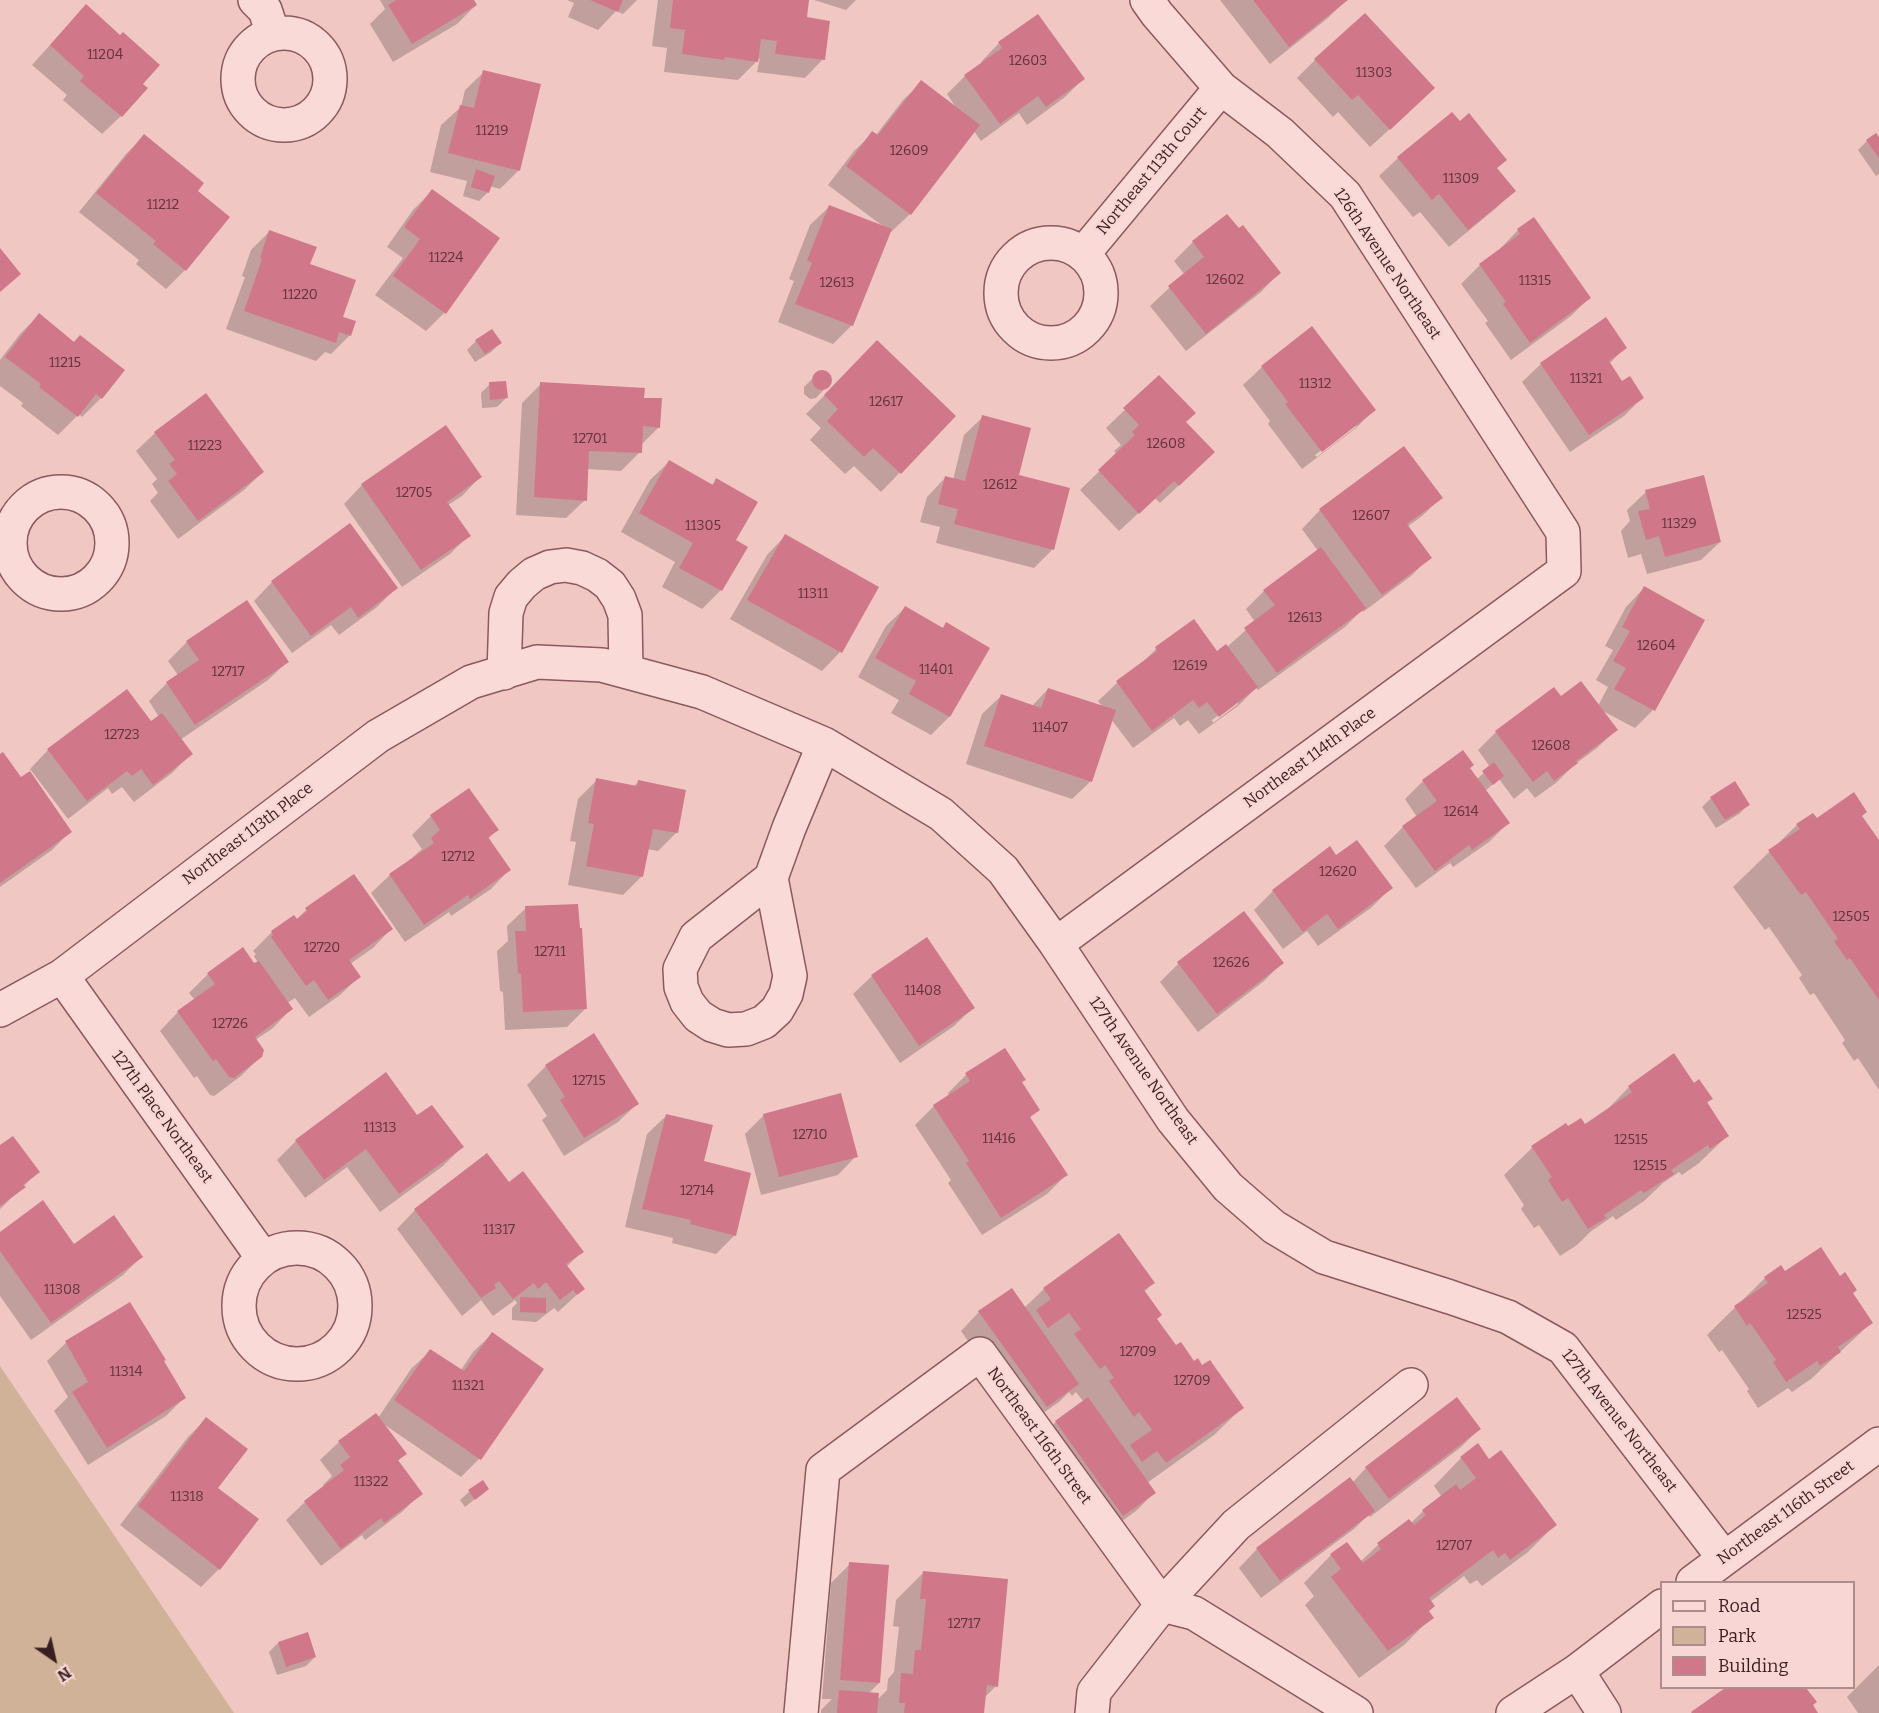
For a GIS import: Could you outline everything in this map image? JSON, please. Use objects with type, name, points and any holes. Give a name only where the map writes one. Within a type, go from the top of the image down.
[{"type":"street","points":[[255,0],[265,10],[273,34]]},
{"type":"street","name":"126th Avenue Northeast","points":[[1147,0],[1221,88],[1280,133],[1345,195],[1563,532],[1564,572]]},
{"type":"street","name":"Northeast 113th Court","points":[[1083,254],[1221,88]]},
{"type":"street","points":[[504,672],[505,621],[511,597],[534,574],[550,567],[566,565],[582,568],[597,575],[610,585],[619,599],[625,615],[614,668]]},
{"type":"street","name":"Northeast 114th Place","points":[[1056,944],[1564,572]]},
{"type":"street","name":"Northeast 113th Place","points":[[0,1010],[62,976],[378,736],[471,682],[537,662],[614,668]]},
{"type":"street","name":"127th Avenue Northeast","points":[[614,668],[702,692],[824,744],[941,814],[1003,870],[1056,944],[1173,1119],[1228,1187],[1274,1227],[1324,1257],[1508,1317],[1563,1348],[1725,1558]]},
{"type":"street","points":[[771,878],[824,744]]},
{"type":"street","name":"127th Place Northeast","points":[[62,976],[263,1258]]},
{"type":"street","name":"Northeast 116th Street","points":[[801,1713],[823,1470],[980,1354],[1162,1605]]},
{"type":"street","points":[[1092,1713],[1094,1692],[1162,1605],[1236,1525],[1411,1385]]},
{"type":"street","name":"Northeast 116th Street","points":[[1693,1581],[1879,1444]]},
{"type":"street","points":[[1162,1605],[1194,1613],[1356,1713]]},
{"type":"street","points":[[1513,1713],[1577,1671],[1660,1608]]},
{"type":"street","points":[[1577,1671],[1604,1713]]},
{"type":"green space","points":[[0,1366],[234,1713],[0,1713]]},
{"type":"building","points":[[396,0],[474,0],[477,5],[412,44],[388,5]]},
{"type":"building","points":[[590,0],[623,0],[618,12]]},
{"type":"building","points":[[673,0],[809,0],[807,17],[830,21],[825,60],[775,54],[777,41],[761,39],[758,62],[682,54],[685,30],[670,28]]},
{"type":"building","points":[[1253,0],[1348,0],[1289,47]]},
{"type":"building","points":[[86,4],[120,35],[123,32],[160,65],[143,84],[148,88],[122,117],[80,81],[84,76],[50,45]]},
{"type":"building","points":[[1365,13],[1435,88],[1390,130],[1358,95],[1352,100],[1314,59]]},
{"type":"building","points":[[1038,14],[1085,79],[1046,107],[1038,96],[1000,124],[964,75],[1002,48],[998,42]]},
{"type":"building","points":[[483,70],[541,84],[520,171],[448,153],[460,105],[474,108]]},
{"type":"building","points":[[921,80],[980,125],[911,215],[846,166],[872,131],[878,135]]},
{"type":"building","points":[[1452,112],[1460,121],[1469,113],[1507,160],[1497,168],[1516,191],[1468,230],[1439,194],[1432,200],[1397,157]]},
{"type":"building","points":[[1876,133],[1879,137],[1879,158],[1866,140]]},
{"type":"building","points":[[144,134],[204,183],[198,191],[230,217],[186,271],[153,244],[156,241],[96,193]]},
{"type":"building","points":[[476,169],[495,176],[489,193],[471,187]]},
{"type":"building","points":[[432,189],[500,238],[446,314],[393,276],[420,239],[404,227]]},
{"type":"building","points":[[829,205],[892,229],[853,326],[795,304],[812,263],[807,260]]},
{"type":"building","points":[[1227,214],[1239,228],[1243,225],[1281,273],[1206,334],[1168,286],[1204,257],[1192,241]]},
{"type":"building","points":[[1534,217],[1591,298],[1530,343],[1503,304],[1506,302],[1479,264],[1520,234],[1517,229]]},
{"type":"building","points":[[269,230],[317,247],[310,264],[356,280],[343,317],[356,321],[351,336],[339,332],[336,343],[244,311],[262,259],[260,258]]},
{"type":"building","points":[[0,248],[21,274],[0,292]]},
{"type":"building","points":[[39,313],[74,342],[80,335],[125,370],[102,399],[96,394],[78,417],[39,387],[41,384],[5,357]]},
{"type":"building","points":[[1606,317],[1627,348],[1609,361],[1622,381],[1630,376],[1644,398],[1589,435],[1540,363]]},
{"type":"building","points":[[1312,326],[1376,410],[1322,452],[1285,404],[1288,402],[1261,366]]},
{"type":"building","points":[[492,329],[502,343],[485,354],[475,340]]},
{"type":"building","points":[[877,340],[956,416],[901,474],[873,448],[864,457],[827,421],[838,409],[824,395]]},
{"type":"building","points":[[822,370],[829,373],[832,380],[829,387],[822,390],[815,387],[812,380],[815,373]]},
{"type":"building","points":[[1159,375],[1196,413],[1186,422],[1215,452],[1179,486],[1174,481],[1139,514],[1098,470],[1135,435],[1132,432],[1139,425],[1123,408]]},
{"type":"building","points":[[506,381],[508,398],[490,400],[489,382]]},
{"type":"building","points":[[540,382],[645,388],[644,398],[662,398],[660,428],[643,426],[642,453],[589,451],[587,501],[534,497]]},
{"type":"building","points":[[206,393],[264,472],[198,521],[168,481],[177,474],[169,464],[175,460],[154,432]]},
{"type":"building","points":[[982,415],[1031,428],[1019,475],[1070,488],[1054,550],[954,524],[958,509],[938,504],[945,476],[965,481]]},
{"type":"building","points":[[446,425],[482,477],[447,502],[471,536],[421,570],[361,484]]},
{"type":"building","points":[[1404,446],[1443,498],[1407,524],[1432,558],[1382,595],[1319,509]]},
{"type":"building","points":[[669,460],[713,485],[716,478],[758,502],[736,540],[748,547],[722,591],[679,568],[693,543],[639,513]]},
{"type":"building","points":[[1704,475],[1721,542],[1665,557],[1659,536],[1646,540],[1638,511],[1650,509],[1645,490]]},
{"type":"building","points":[[350,523],[398,588],[358,618],[351,607],[311,636],[271,581]]},
{"type":"building","points":[[785,534],[879,587],[842,653],[747,600]]},
{"type":"building","points":[[1321,547],[1366,608],[1277,673],[1244,628],[1275,605],[1263,590]]},
{"type":"building","points":[[1644,586],[1705,620],[1655,711],[1614,689],[1626,668],[1613,661],[1630,631],[1622,627]]},
{"type":"building","points":[[247,600],[289,662],[195,725],[166,682],[199,660],[186,641]]},
{"type":"building","points":[[905,606],[943,628],[946,622],[990,648],[950,717],[909,694],[916,681],[875,658]]},
{"type":"building","points":[[1194,619],[1217,651],[1226,644],[1258,687],[1219,717],[1207,702],[1199,708],[1193,700],[1152,731],[1116,681],[1157,651],[1155,647]]},
{"type":"building","points":[[1581,681],[1618,730],[1576,761],[1578,763],[1554,781],[1547,771],[1533,782],[1495,731],[1554,687],[1561,696]]},
{"type":"building","points":[[1048,688],[1116,710],[1092,782],[984,746],[1001,694],[1041,708]]},
{"type":"building","points":[[127,689],[151,721],[162,713],[193,754],[153,785],[141,769],[132,776],[127,771],[87,801],[47,749]]},
{"type":"building","points":[[1463,750],[1474,765],[1470,768],[1510,823],[1472,850],[1469,845],[1435,871],[1402,826],[1437,801],[1422,780]]},
{"type":"building","points":[[3,752],[21,777],[30,771],[72,832],[0,883],[0,754]]},
{"type":"building","points":[[1494,762],[1504,776],[1493,785],[1482,771]]},
{"type":"building","points":[[596,778],[637,786],[638,780],[686,790],[678,833],[653,829],[643,877],[586,866],[594,824],[588,823]]},
{"type":"building","points":[[1735,781],[1750,805],[1725,820],[1710,797]]},
{"type":"building","points":[[469,788],[499,830],[488,837],[511,870],[470,899],[468,895],[424,925],[389,874],[434,843],[431,838],[440,830],[430,815]]},
{"type":"building","points":[[1854,792],[1867,812],[1862,816],[1879,840],[1879,1000],[1850,958],[1847,960],[1834,941],[1838,939],[1806,892],[1801,895],[1768,850],[1800,829],[1796,824],[1813,813],[1817,818]]},
{"type":"building","points":[[1357,840],[1393,888],[1338,929],[1327,914],[1303,932],[1272,890],[1330,846],[1336,855]]},
{"type":"building","points":[[354,874],[393,929],[349,960],[361,977],[328,1000],[314,980],[306,986],[271,937],[273,935],[271,931],[294,915],[297,919],[307,911],[305,908]]},
{"type":"building","points":[[578,904],[580,928],[582,928],[587,1009],[523,1012],[515,931],[526,931],[525,906]]},
{"type":"building","points":[[1244,911],[1284,963],[1217,1014],[1177,962]]},
{"type":"building","points":[[927,937],[975,1008],[919,1046],[871,975]]},
{"type":"building","points":[[243,947],[254,963],[259,961],[293,1009],[255,1037],[264,1050],[262,1057],[234,1078],[229,1077],[216,1059],[213,1061],[177,1011],[215,984],[207,973]]},
{"type":"building","points":[[594,1033],[639,1104],[584,1138],[560,1100],[565,1097],[545,1065]]},
{"type":"building","points":[[1005,1048],[1026,1080],[1022,1082],[1040,1110],[1030,1117],[1068,1175],[1001,1218],[966,1163],[969,1161],[933,1105],[970,1081],[965,1073]]},
{"type":"building","points":[[1674,1053],[1694,1083],[1699,1079],[1713,1099],[1707,1102],[1729,1136],[1710,1149],[1708,1145],[1671,1170],[1674,1174],[1644,1193],[1641,1190],[1604,1215],[1606,1218],[1588,1229],[1568,1198],[1562,1202],[1548,1180],[1552,1177],[1531,1146],[1566,1123],[1568,1126],[1581,1118],[1585,1124],[1632,1092],[1628,1086]]},
{"type":"building","points":[[386,1072],[417,1115],[432,1105],[464,1147],[399,1194],[366,1149],[324,1180],[295,1140]]},
{"type":"building","points":[[841,1093],[858,1157],[779,1177],[763,1114]]},
{"type":"building","points":[[666,1114],[713,1125],[704,1161],[751,1173],[736,1236],[690,1224],[691,1220],[642,1209]]},
{"type":"building","points":[[13,1136],[40,1172],[23,1185],[26,1187],[0,1206],[0,1145]]},
{"type":"building","points":[[487,1153],[509,1182],[523,1171],[584,1252],[566,1264],[585,1289],[577,1295],[573,1290],[560,1300],[546,1282],[538,1289],[534,1283],[513,1299],[499,1281],[494,1285],[496,1288],[481,1298],[414,1209]]},
{"type":"building","points":[[43,1200],[74,1244],[114,1215],[143,1257],[51,1323],[0,1251],[0,1232]]},
{"type":"building","points":[[1119,1233],[1155,1283],[1144,1290],[1162,1315],[1157,1319],[1176,1345],[1181,1342],[1194,1361],[1198,1358],[1202,1365],[1210,1360],[1244,1408],[1166,1463],[1157,1451],[1142,1462],[1130,1445],[1152,1430],[1139,1412],[1134,1417],[1109,1381],[1114,1378],[1105,1365],[1100,1369],[1074,1334],[1081,1329],[1069,1313],[1048,1328],[1036,1310],[1051,1299],[1043,1288]]},
{"type":"building","points":[[1821,1247],[1840,1276],[1845,1272],[1857,1290],[1853,1293],[1873,1323],[1838,1347],[1841,1352],[1820,1366],[1817,1361],[1786,1382],[1773,1362],[1776,1360],[1750,1323],[1747,1326],[1734,1306],[1768,1283],[1764,1277],[1781,1265],[1785,1271]]},
{"type":"building","points":[[1012,1288],[1079,1384],[1047,1407],[978,1311]]},
{"type":"building","points":[[520,1297],[546,1298],[546,1313],[520,1312]]},
{"type":"building","points":[[130,1302],[166,1360],[164,1361],[186,1398],[107,1448],[72,1392],[88,1382],[65,1341]]},
{"type":"building","points":[[492,1332],[544,1369],[481,1460],[394,1400],[430,1349],[464,1371]]},
{"type":"building","points":[[1088,1397],[1156,1493],[1123,1516],[1055,1421]]},
{"type":"building","points":[[1457,1397],[1481,1429],[1389,1499],[1365,1467]]},
{"type":"building","points":[[376,1413],[407,1454],[398,1460],[423,1494],[384,1523],[381,1518],[341,1549],[304,1501],[344,1470],[340,1465],[350,1457],[338,1441]]},
{"type":"building","points":[[206,1417],[248,1449],[218,1488],[259,1519],[220,1570],[138,1506]]},
{"type":"building","points":[[1478,1443],[1489,1459],[1501,1450],[1557,1525],[1510,1560],[1505,1553],[1498,1558],[1493,1550],[1429,1598],[1435,1606],[1429,1611],[1434,1618],[1388,1651],[1331,1577],[1341,1569],[1330,1554],[1347,1542],[1363,1563],[1381,1549],[1377,1543],[1409,1519],[1414,1525],[1426,1515],[1422,1510],[1456,1484],[1460,1490],[1476,1478],[1460,1457]]},
{"type":"building","points":[[1350,1477],[1375,1511],[1280,1581],[1256,1548]]},
{"type":"building","points":[[483,1480],[489,1489],[475,1500],[468,1490]]},
{"type":"building","points":[[849,1562],[889,1565],[880,1683],[840,1680]]},
{"type":"building","points":[[923,1571],[1008,1579],[998,1687],[987,1685],[984,1713],[904,1713],[905,1703],[899,1703],[901,1673],[913,1674],[915,1650],[921,1650],[926,1599],[920,1599]]},
{"type":"building","points":[[308,1632],[316,1657],[286,1667],[278,1642]]},
{"type":"building","points":[[1724,1689],[1807,1689],[1817,1702],[1813,1705],[1818,1713],[1692,1713]]},
{"type":"building","points":[[839,1690],[879,1693],[877,1713],[837,1713]]}]
